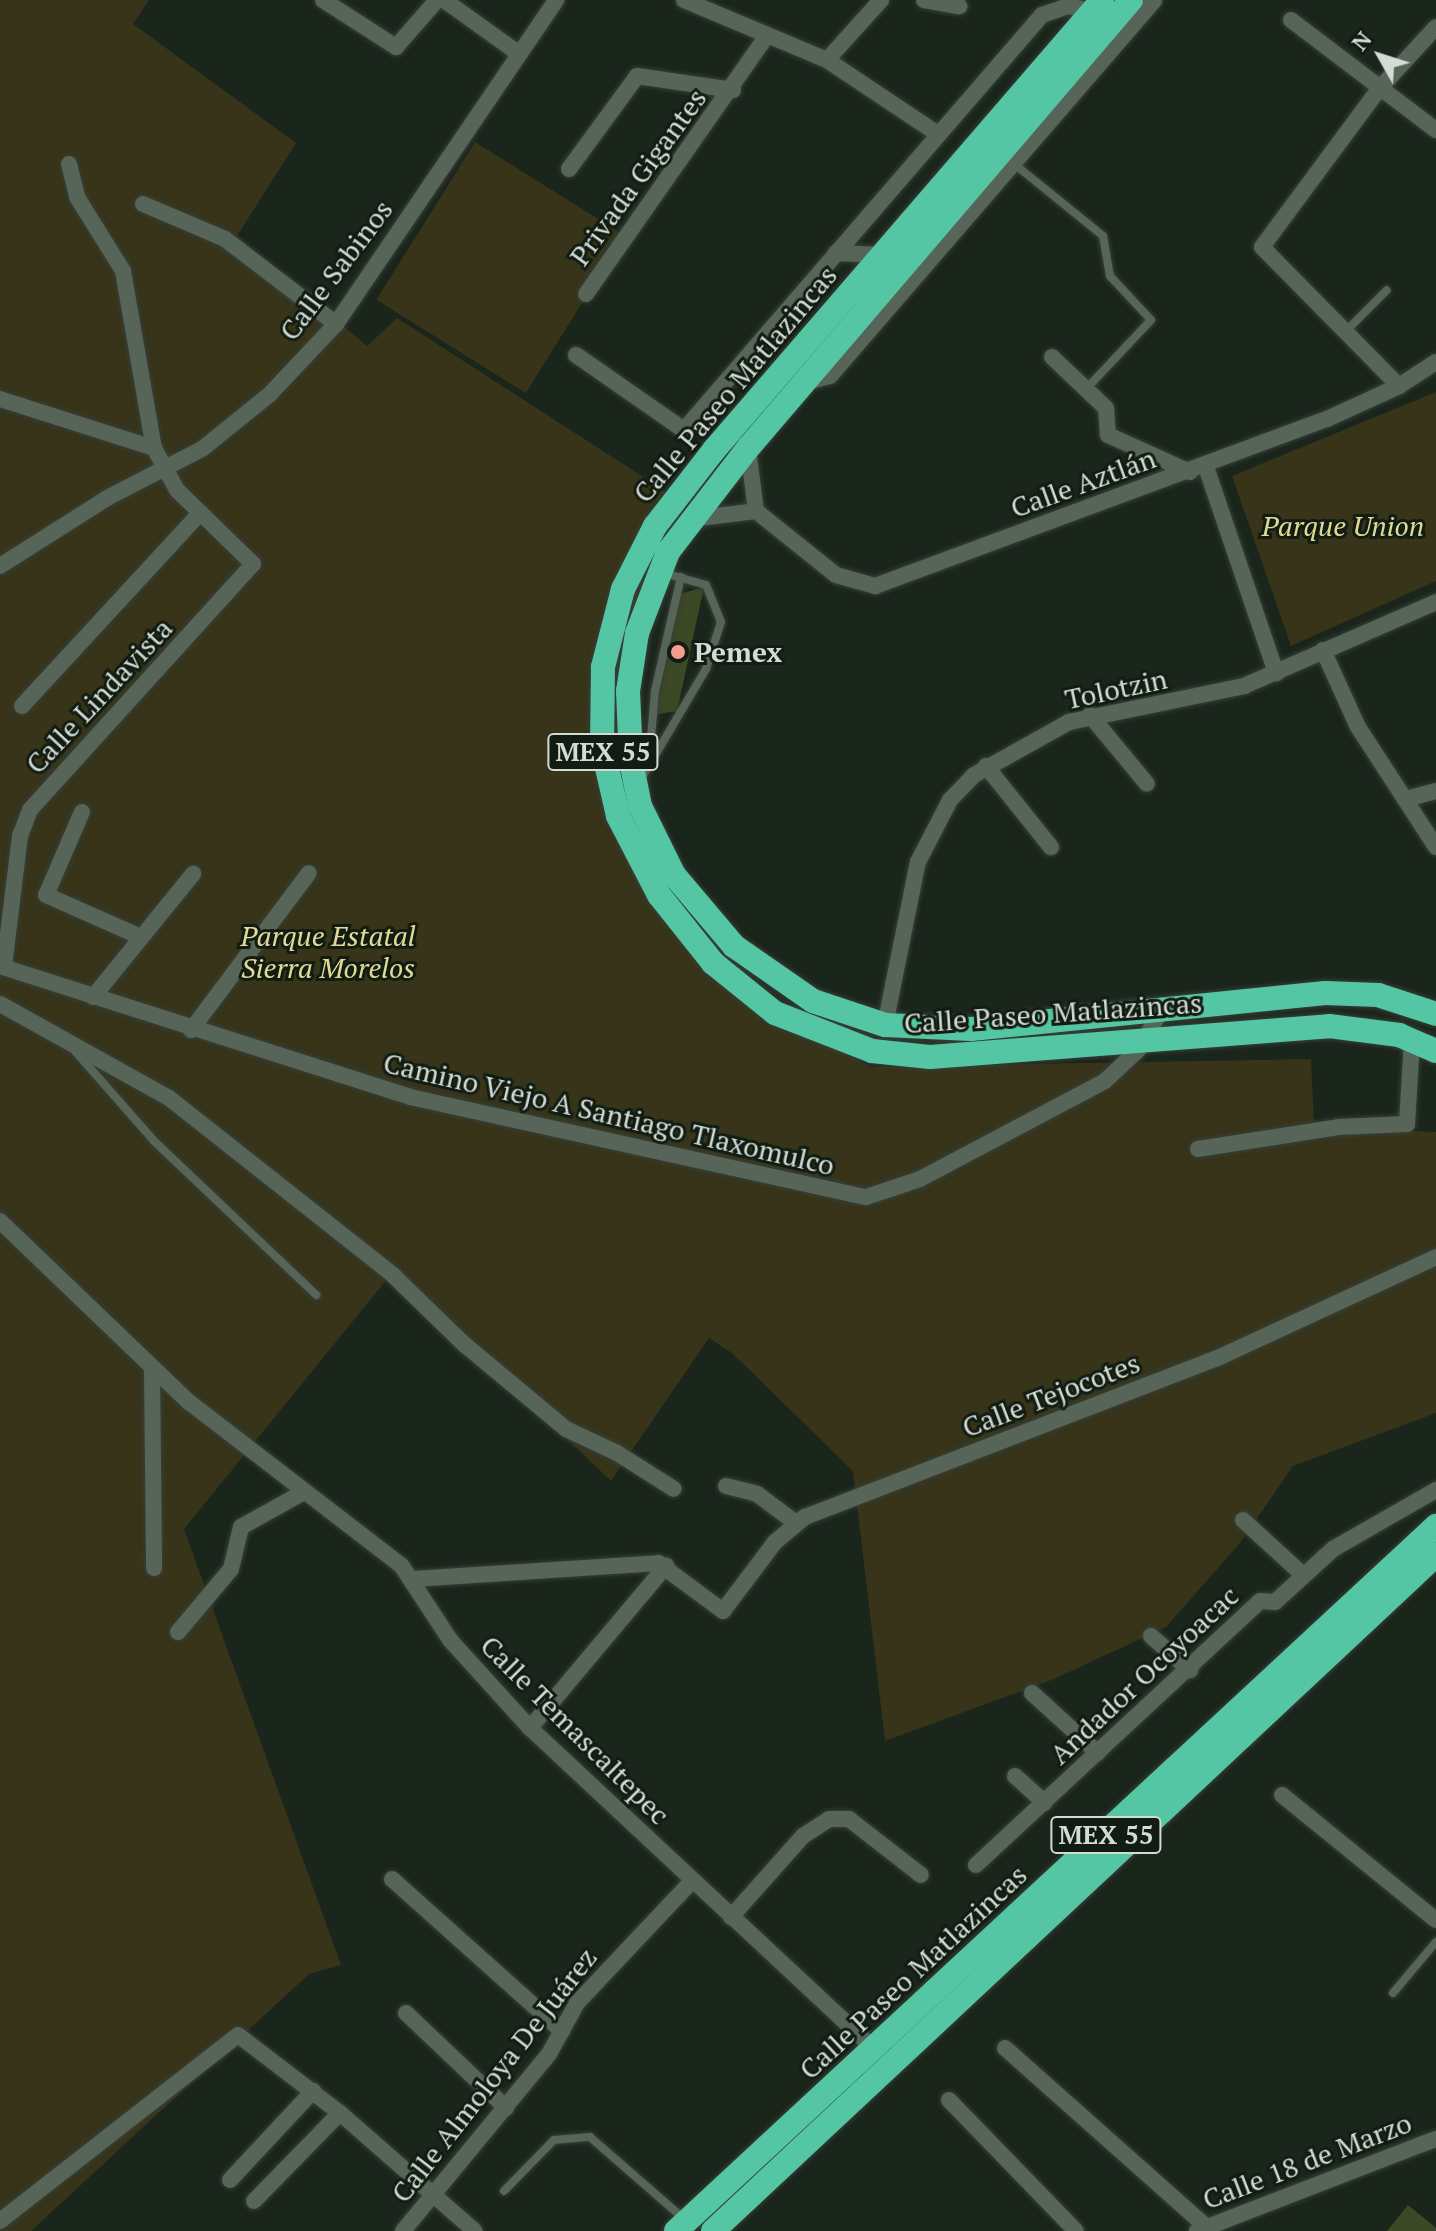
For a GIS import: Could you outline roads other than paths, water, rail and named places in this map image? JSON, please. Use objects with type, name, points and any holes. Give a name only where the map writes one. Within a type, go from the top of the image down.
[{"type":"highway","name":"Calle Paseo Matlazincas","points":[[1131,0],[803,383],[691,519],[669,574],[637,633],[628,691],[636,790],[674,875],[734,946],[813,1001],[885,1025],[971,1029],[1161,1011],[1295,994],[1353,993],[1436,1014]]},
{"type":"highway","name":"Calle Paseo Matlazincas","points":[[1097,5],[677,496],[636,560],[607,643],[601,694],[602,746],[618,816],[637,859],[695,944],[755,1000],[794,1023],[872,1051],[912,1057],[1329,1026],[1412,1039],[1436,1051]]},
{"type":"highway","name":"Calle Paseo Matlazincas","points":[[681,2226],[1436,1526]]},
{"type":"highway","name":"Calle Paseo Matlazincas","points":[[713,2231],[1436,1555]]},
{"type":"street","points":[[323,0],[396,47],[437,0]]},
{"type":"street","points":[[444,0],[518,53]]},
{"type":"street","name":"Calle Sabinos","points":[[5,562],[107,498],[164,471],[240,421],[336,324],[556,0]]},
{"type":"street","points":[[684,0],[827,60],[938,134]]},
{"type":"street","points":[[827,60],[881,0]]},
{"type":"street","points":[[924,0],[959,6]]},
{"type":"street","points":[[803,383],[830,376],[1154,0]]},
{"type":"street","points":[[576,355],[684,430],[1042,15],[1068,6],[1097,5]]},
{"type":"street","points":[[1291,20],[1436,130]]},
{"type":"street","points":[[1399,386],[1266,256],[1263,245],[1379,89],[1436,27]]},
{"type":"street","name":"Privada Gigantes","points":[[586,294],[733,90],[766,37]]},
{"type":"street","name":"Privada Gigantes","points":[[569,169],[637,76],[733,90]]},
{"type":"street","points":[[22,706],[200,513],[164,471],[154,448],[123,271],[77,197],[69,164]]},
{"type":"street","points":[[143,204],[225,239],[336,324]]},
{"type":"street","points":[[836,253],[882,255]]},
{"type":"street","points":[[1052,357],[1108,415],[1104,429],[1111,437],[1198,470],[1276,673]]},
{"type":"street","name":"Calle Aztlán","points":[[756,511],[836,575],[863,587],[875,586],[1198,470],[1399,386],[1436,362]]},
{"type":"street","points":[[0,399],[154,448]]},
{"type":"street","points":[[691,519],[756,511],[748,448]]},
{"type":"street","name":"Calle Lindavista","points":[[2,966],[20,836],[30,810],[251,571],[252,562],[200,513]]},
{"type":"street","name":"Tolotzin","points":[[885,1025],[918,862],[950,800],[986,766],[1090,715],[1214,695],[1276,673],[1436,602]]},
{"type":"street","points":[[1323,650],[1358,727],[1436,847]]},
{"type":"street","points":[[1090,715],[1147,784]]},
{"type":"street","points":[[986,766],[1051,847]]},
{"type":"street","points":[[1406,799],[1436,791]]},
{"type":"street","points":[[82,812],[46,895],[141,937]]},
{"type":"street","points":[[191,1030],[309,873]]},
{"type":"street","points":[[93,997],[193,874]]},
{"type":"street","name":"Camino Viejo A Santiago Tlaxomulco","points":[[2,966],[191,1030],[479,1115],[866,1197],[920,1179],[1105,1081],[1147,1038],[1161,1011]]},
{"type":"street","points":[[0,1004],[147,1083],[207,1126],[383,1267],[464,1344],[571,1433],[617,1453],[674,1489]]},
{"type":"street","points":[[1198,1149],[1338,1127],[1407,1124],[1412,1039]]},
{"type":"street","name":"Calle Temascaltepec","points":[[0,1221],[152,1369],[304,1492],[390,1555],[413,1579],[451,1641],[530,1728],[873,2048]]},
{"type":"street","name":"Calle Tejocotes","points":[[666,1566],[714,1608],[725,1609],[796,1523],[833,1504],[1220,1357],[1436,1257]]},
{"type":"street","points":[[152,1369],[154,1568]]},
{"type":"street","points":[[726,1486],[757,1494],[796,1523]]},
{"type":"street","name":"Andador Ocoyoacac","points":[[976,1865],[1190,1670],[1260,1601],[1275,1602],[1351,1537],[1436,1490]]},
{"type":"street","points":[[178,1632],[231,1569],[241,1527],[304,1492]]},
{"type":"street","points":[[1243,1520],[1303,1575]]},
{"type":"street","points":[[413,1579],[649,1562],[666,1566],[530,1728]]},
{"type":"street","points":[[1151,1636],[1190,1670]]},
{"type":"street","points":[[1032,1693],[1098,1753]]},
{"type":"street","points":[[1015,1776],[1045,1803]]},
{"type":"street","points":[[1282,1795],[1436,1920]]},
{"type":"street","points":[[731,1917],[803,1836],[839,1817],[854,1822],[921,1875]]},
{"type":"street","points":[[392,1879],[562,2031]]},
{"type":"street","name":"Calle Almoloya De Juárez","points":[[403,2231],[506,2108],[562,2031],[577,2003],[692,1881]]},
{"type":"street","points":[[406,2013],[506,2108]]},
{"type":"street","points":[[8,2231],[0,2222],[229,2039],[244,2037],[340,2113],[475,2231]]},
{"type":"street","points":[[1005,2048],[1202,2230]]},
{"type":"street","points":[[230,2180],[313,2091]]},
{"type":"street","points":[[949,2100],[1076,2231]]},
{"type":"street","points":[[254,2201],[340,2113]]},
{"type":"street","name":"Calle 18 de Marzo","points":[[1202,2230],[1436,2139]]},
{"type":"lane","points":[[1013,163],[1103,236],[1110,276],[1151,320],[1150,327],[1086,389]]},
{"type":"lane","points":[[1344,332],[1387,290]]},
{"type":"lane","points":[[636,790],[649,761],[695,688],[719,636],[714,594],[701,582],[669,574],[649,761]]},
{"type":"lane","points":[[65,1039],[154,1141],[316,1295]]},
{"type":"lane","points":[[1393,1993],[1436,1942]]},
{"type":"lane","points":[[504,2191],[554,2140],[590,2137],[681,2226]]},
{"type":"place","name":"Pemex","points":[[678,652]]},
{"type":"park label","name":"Parque Union","points":[[1343,526]]},
{"type":"park label","name":"Parque Estatal Sierra Morelos","points":[[328,952]]}]
